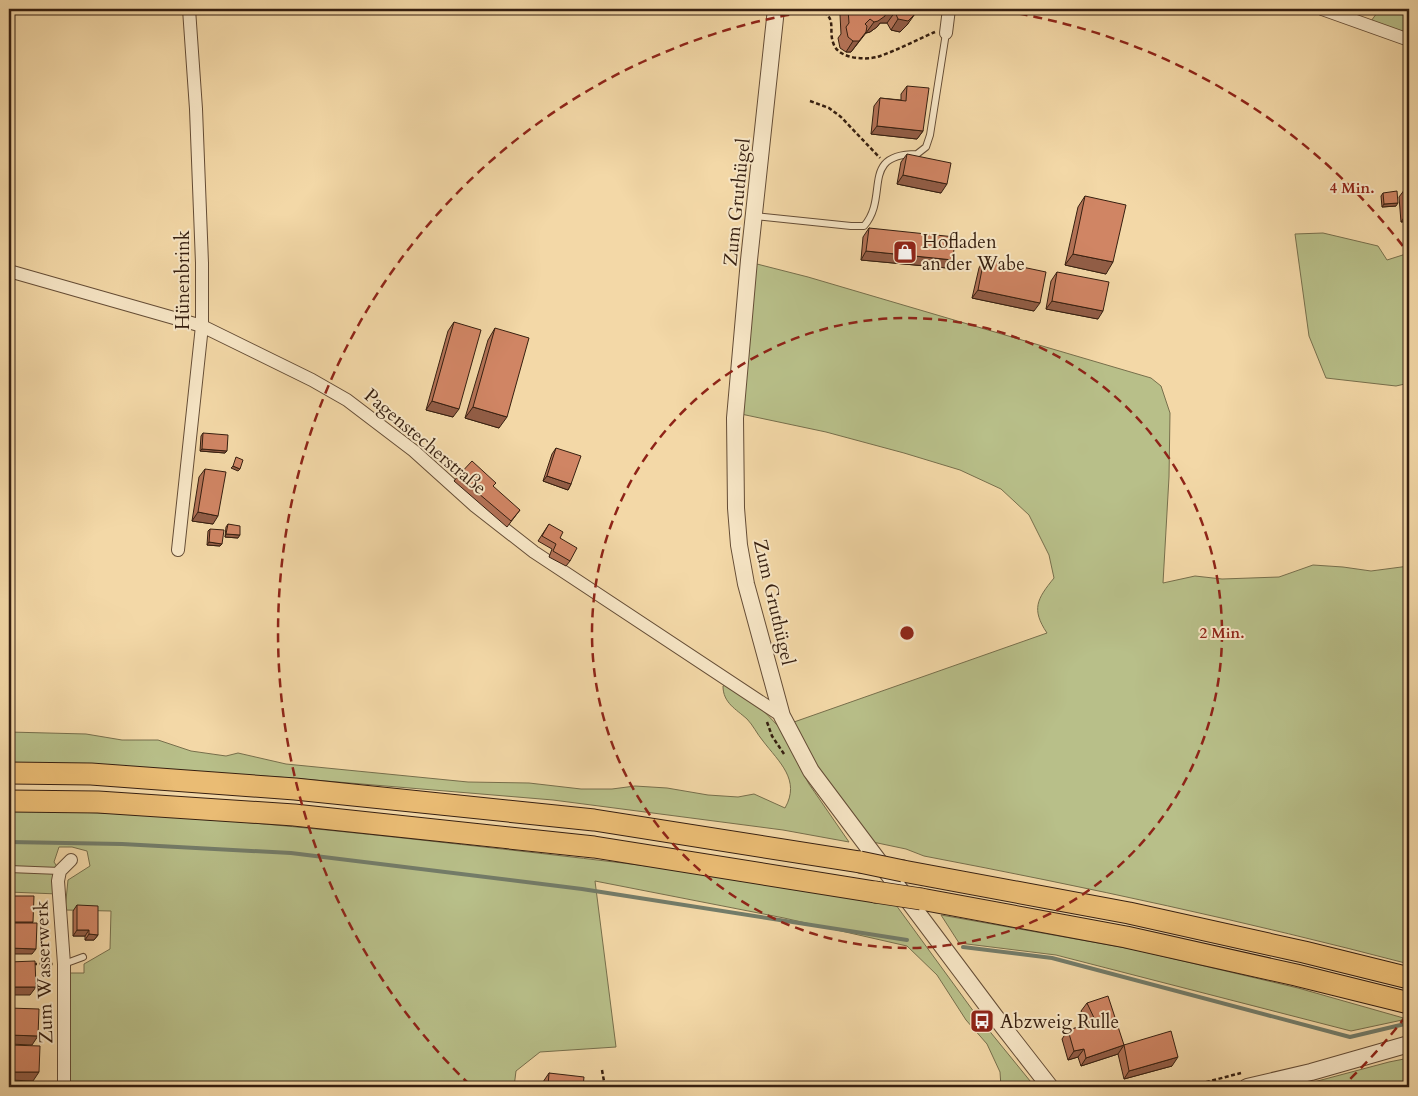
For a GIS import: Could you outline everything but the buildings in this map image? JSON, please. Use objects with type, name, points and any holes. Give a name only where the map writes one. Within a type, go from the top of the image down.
[{"type":"highway","points":[[9,773],[91,774],[324,792],[594,820],[860,862],[1129,913],[1304,952],[1409,978]]},
{"type":"highway","points":[[9,801],[98,802],[313,817],[594,848],[921,899],[1126,937],[1296,975],[1409,1003]]},
{"type":"street","name":"Hünenbrink","points":[[178,550],[202,326],[202,263],[190,9]]},
{"type":"street","name":"Zum Gruthügel","points":[[776,9],[735,418],[736,508],[739,545],[746,584],[782,716],[817,778],[1050,1087]]},
{"type":"street","points":[[947,30],[949,9]]},
{"type":"street","points":[[1322,9],[1409,40]]},
{"type":"street","name":"Pagenstecherstraße","points":[[9,271],[202,326],[312,380],[347,400],[414,451],[475,506],[534,552],[782,716]]},
{"type":"street","points":[[60,871],[71,860]]},
{"type":"street","name":"Zum Wasserwerk","points":[[60,871],[58,894],[64,964],[64,1087]]},
{"type":"street","points":[[1247,1087],[1311,1072],[1409,1044]]},
{"type":"lane","points":[[754,216],[864,226],[870,219],[873,211],[880,173],[884,163],[891,158],[904,154],[917,154],[926,146],[930,135],[947,30]]},
{"type":"lane","points":[[9,869],[60,871]]},
{"type":"lane","points":[[64,964],[83,957]]},
{"type":"path","points":[[818,9],[826,12],[831,19],[834,45],[840,52],[848,56],[861,58],[876,57],[947,30]]},
{"type":"path","points":[[826,12],[836,9]]},
{"type":"path","points":[[810,101],[829,108],[841,117],[884,163]]},
{"type":"path","points":[[762,702],[772,736],[789,761]]},
{"type":"path","points":[[27,964],[64,964]]},
{"type":"path","points":[[602,1070],[605,1087]]},
{"type":"green space","points":[[1380,9],[1409,9],[1409,40],[1368,25]]},
{"type":"green space","points":[[1323,233],[1378,246],[1387,260],[1409,253],[1409,383],[1396,386],[1326,378],[1309,336],[1295,234]]},
{"type":"green space","points":[[753,263],[808,277],[1151,378],[1161,386],[1170,413],[1169,477],[1163,583],[1195,576],[1222,579],[1279,577],[1313,565],[1371,571],[1409,566],[1409,964],[1228,920],[1046,880],[924,856],[906,849],[868,841],[815,765],[794,722],[1047,633],[1039,617],[1038,604],[1043,592],[1054,578],[1049,555],[1029,515],[1001,489],[960,470],[904,453],[826,432],[741,414]]},
{"type":"green space","points":[[727,684],[758,705],[779,727],[809,784],[849,842],[783,830],[553,800],[278,777],[9,763],[9,732],[86,734],[122,740],[158,740],[191,751],[226,756],[238,753],[286,764],[468,782],[529,783],[581,789],[612,789],[635,786],[738,797],[754,794],[785,808],[791,789],[786,772],[749,721],[725,697],[723,686]]},
{"type":"green space","points":[[9,811],[164,816],[370,834],[584,858],[765,882],[896,905],[974,1012],[1035,1087],[1001,1087],[1000,1072],[987,1044],[966,1020],[937,975],[907,946],[784,918],[595,881],[616,1047],[540,1052],[516,1071],[514,1087],[70,1087],[69,973],[84,973],[84,964],[110,949],[111,911],[65,910],[68,880],[90,866],[87,851],[72,847],[59,847],[54,862],[60,871],[58,894],[9,892]]},
{"type":"green space","points":[[941,915],[1132,949],[1298,988],[1407,1019],[1351,1031],[1056,955],[959,943]]},
{"type":"green space","points":[[1409,1058],[1409,1087],[1295,1087],[1389,1062]]},
{"type":"waterway","points":[[9,842],[122,844],[291,853],[582,889],[907,940]]},
{"type":"waterway","points":[[963,947],[1052,958],[1350,1037],[1409,1023]]},
{"type":"place","name":"Hofladen an der Wabe","points":[[905,252]]},
{"type":"place","name":"Abzweig Rulle","points":[[982,1021]]}]
